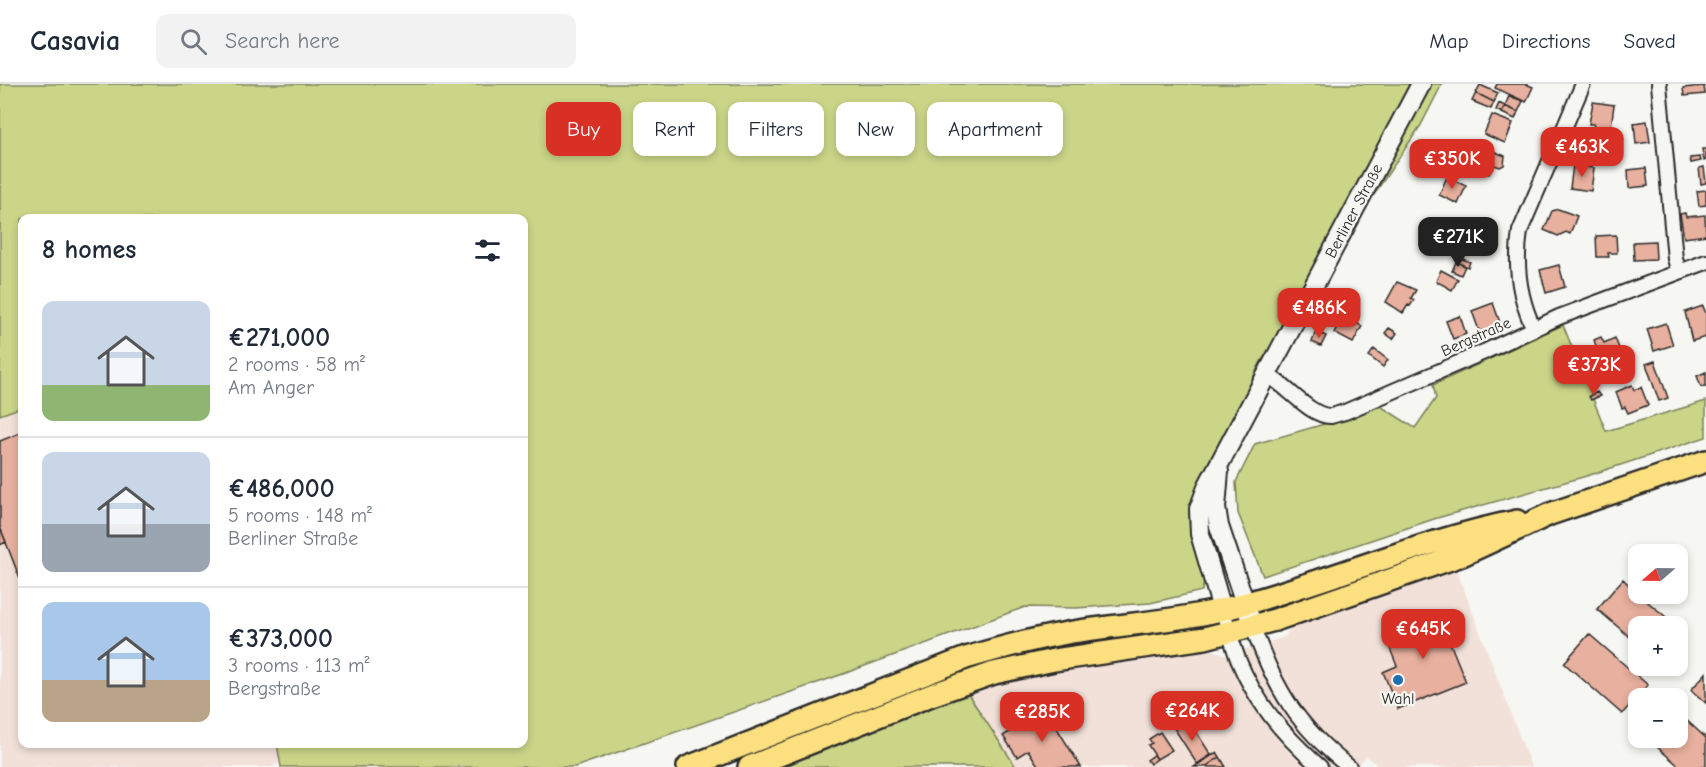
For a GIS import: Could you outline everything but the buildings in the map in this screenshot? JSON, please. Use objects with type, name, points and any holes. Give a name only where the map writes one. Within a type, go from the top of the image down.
[{"type":"main road","points":[[688,767],[936,669],[1005,646],[1068,633],[1181,619],[1246,603],[1454,536],[1550,514],[1706,461]]},
{"type":"main road","points":[[749,767],[994,673],[1054,660],[1230,633],[1253,627],[1462,555],[1550,514]]},
{"type":"street","name":"Berliner Straße","points":[[1222,609],[1198,522],[1199,509],[1208,485],[1421,84]]},
{"type":"street","points":[[1534,329],[1518,275],[1517,252],[1520,231],[1583,84]]},
{"type":"street","points":[[1659,84],[1675,260],[1679,272]]},
{"type":"street","name":"Bergstraße","points":[[1267,375],[1279,381],[1311,410],[1329,416],[1345,412],[1534,329],[1706,262]]},
{"type":"street","name":"Berliner Straße","points":[[1219,466],[1216,508],[1219,526],[1253,627]]},
{"type":"street","points":[[1222,609],[1238,658],[1255,694],[1284,733],[1301,752],[1320,767]]},
{"type":"street","points":[[1253,627],[1272,676],[1283,697],[1311,733],[1349,767]]},
{"type":"shaded area","points":[[18,408],[18,748],[278,748],[280,763],[271,767],[0,767],[0,415]]},
{"type":"shaded area","points":[[1455,566],[1531,767],[1379,767],[1366,756],[1357,767],[1016,767],[966,691],[1015,676],[1206,647],[1226,655],[1285,637],[1293,623]]},
{"type":"green space","points":[[0,84],[1442,84],[1421,125],[1260,363],[1189,514],[1190,531],[1205,575],[1202,591],[1150,603],[1076,608],[1025,607],[843,674],[575,767],[281,767],[278,748],[528,748],[528,214],[18,214],[18,408],[0,415]]},
{"type":"green space","points":[[1563,325],[1606,431],[1706,401],[1706,437],[1590,475],[1437,518],[1263,576],[1238,513],[1236,482],[1255,444],[1345,418],[1374,405],[1382,407],[1415,428],[1436,398],[1433,385]]},
{"type":"green space","points":[[966,691],[1016,767],[773,767]]},
{"type":"place","name":"Wahl","points":[[1398,680]]}]
